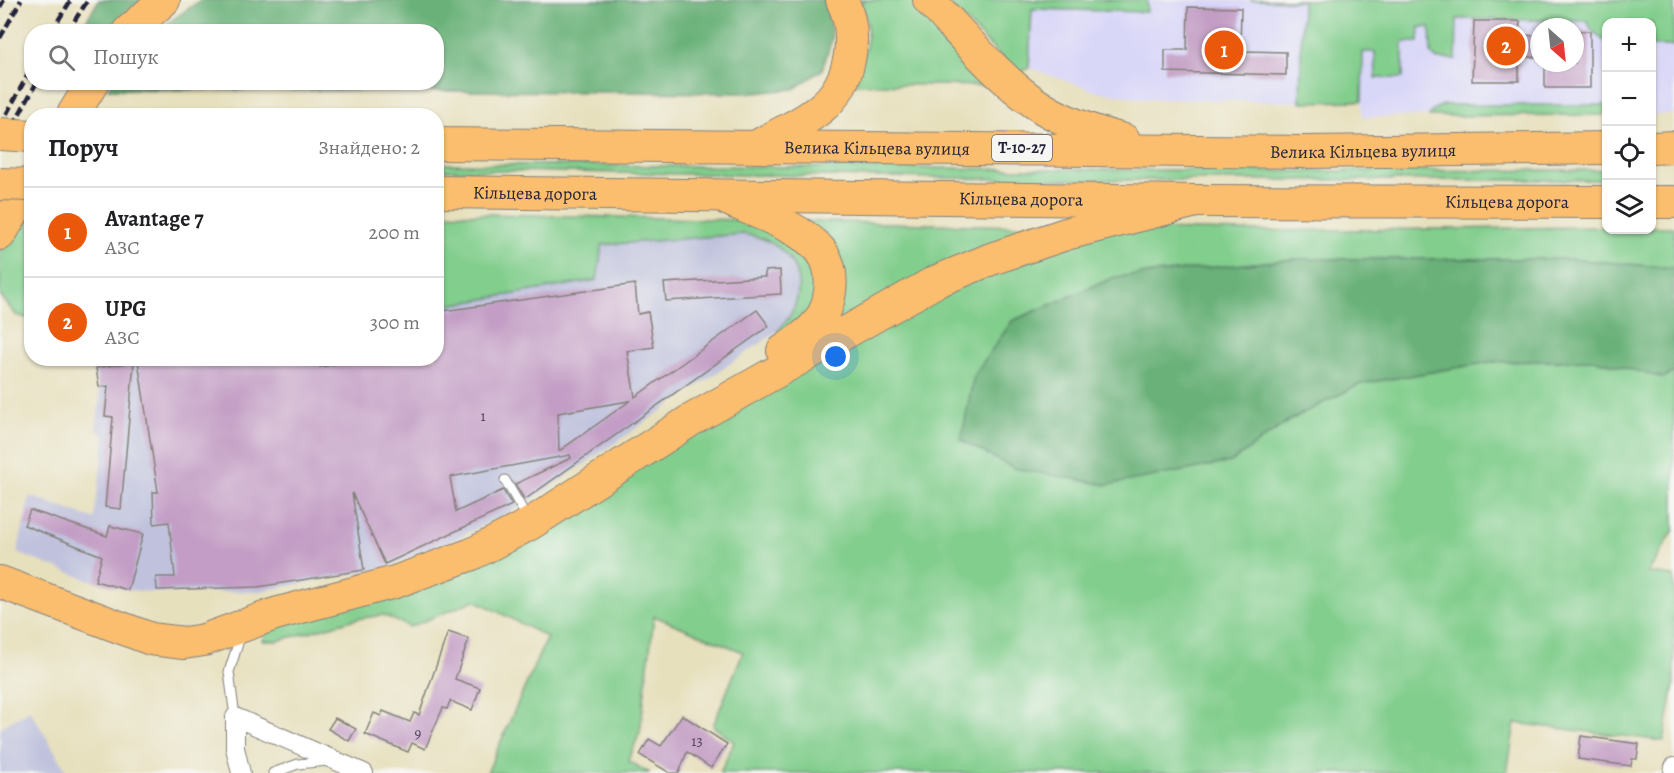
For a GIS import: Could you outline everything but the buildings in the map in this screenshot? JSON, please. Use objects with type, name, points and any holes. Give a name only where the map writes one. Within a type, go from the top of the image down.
[{"type":"highway","points":[[137,24],[164,0]]},
{"type":"highway","points":[[757,146],[821,109],[841,85],[851,54],[851,18],[842,0]]},
{"type":"highway","points":[[928,0],[995,68],[1035,103],[1089,130],[1159,151]]},
{"type":"highway","points":[[77,108],[88,90]]},
{"type":"highway","points":[[0,134],[24,136]]},
{"type":"highway","name":"Велика Кільцева вулиця","points":[[444,144],[1360,152],[1602,148]]},
{"type":"highway","points":[[1656,148],[1674,147]]},
{"type":"highway","points":[[0,184],[24,184]]},
{"type":"highway","name":"Кільцева дорога","points":[[444,192],[1196,201],[1602,202]]},
{"type":"highway","points":[[691,420],[814,327],[825,308],[830,290],[830,270],[820,250],[802,236],[718,195]]},
{"type":"highway","points":[[0,234],[24,196]]},
{"type":"highway","points":[[0,582],[151,639],[184,643],[204,640],[246,624],[395,582],[472,554],[530,524],[691,420],[959,271],[1066,234],[1196,201]]},
{"type":"highway","points":[[1656,202],[1674,202]]},
{"type":"street","points":[[242,773],[235,748],[235,717],[364,773]]},
{"type":"street","points":[[1673,773],[1674,767]]},
{"type":"lane","points":[[504,480],[530,524]]},
{"type":"lane","points":[[235,717],[229,672],[232,657],[246,624]]},
{"type":"lane","points":[[273,773],[298,764],[334,760]]},
{"type":"shaded area","points":[[1147,0],[1303,1],[1300,102],[1145,99],[1095,91],[1029,68],[1031,9],[1146,12]]},
{"type":"shaded area","points":[[1382,18],[1530,20],[1530,72],[1584,72],[1584,21],[1602,21],[1602,115],[1362,117],[1363,29]]},
{"type":"shaded area","points":[[1656,23],[1674,23],[1674,114],[1656,115]]},
{"type":"shaded area","points":[[743,234],[763,236],[778,245],[793,264],[798,281],[797,301],[791,318],[778,331],[527,503],[457,538],[385,568],[261,591],[162,593],[128,590],[86,579],[17,553],[30,496],[94,519],[105,436],[96,429],[100,398],[93,367],[444,366],[444,306],[596,280],[601,245]]},
{"type":"shaded area","points":[[30,710],[68,773],[0,773],[0,728]]},
{"type":"green space","points":[[99,0],[142,0],[126,12],[117,24],[84,24]]},
{"type":"green space","points":[[201,0],[824,0],[827,4],[832,39],[822,70],[794,89],[754,93],[270,90],[444,90],[444,24],[166,24]]},
{"type":"green space","points":[[860,0],[911,0],[1004,86],[852,84],[864,53],[867,33],[867,22]]},
{"type":"green space","points":[[945,0],[1147,0],[1147,12],[1032,9],[1029,68],[1018,74]]},
{"type":"green space","points":[[1250,0],[1674,0],[1674,46],[1656,46],[1656,18],[1602,18],[1602,39],[1593,32],[1584,18],[1457,19],[1456,59],[1436,59],[1431,54],[1430,27],[1420,27],[1419,42],[1403,42],[1403,78],[1376,78],[1375,52],[1363,52],[1362,101],[1300,102],[1302,1]]},
{"type":"green space","points":[[1443,105],[1602,105],[1602,115],[1429,116],[1434,109]]},
{"type":"green space","points":[[444,164],[1287,171],[1602,170],[1602,180],[1070,180],[444,170]]},
{"type":"green space","points":[[444,213],[1242,231],[1602,227],[1602,234],[1656,234],[1656,227],[1674,227],[1674,268],[1569,259],[1297,259],[1115,277],[1012,321],[1231,462],[1293,418],[1360,384],[1490,362],[1596,360],[1663,378],[1674,372],[1674,530],[1648,573],[1674,576],[1674,684],[1664,741],[1515,723],[1507,773],[720,773],[734,742],[713,726],[743,652],[654,616],[640,732],[628,761],[650,773],[487,773],[547,637],[475,600],[410,627],[383,615],[356,619],[277,641],[263,641],[268,627],[392,590],[790,375],[778,331],[790,316],[797,300],[798,285],[795,270],[788,257],[777,246],[743,234],[602,245],[597,280],[444,306]]},
{"type":"green space","points":[[24,214],[24,317],[16,315],[0,295],[0,249]]},
{"type":"green space","points":[[1297,259],[1569,259],[1674,268],[1674,372],[1663,378],[1596,360],[1490,362],[1360,384],[1288,421],[1231,462],[1107,485],[1013,468],[961,440],[974,375],[1012,321],[1115,277]]},
{"type":"railway","points":[[0,7],[4,0]]},
{"type":"railway","points":[[0,38],[21,0]]},
{"type":"railway","points":[[56,24],[71,0]]},
{"type":"railway","points":[[72,24],[88,0]]},
{"type":"railway","points":[[0,126],[24,82]]},
{"type":"railway","points":[[0,149],[33,90]]},
{"type":"place","name":"UPG","points":[[1506,46]]},
{"type":"place","name":"Avantage 7","points":[[1224,50]]}]
